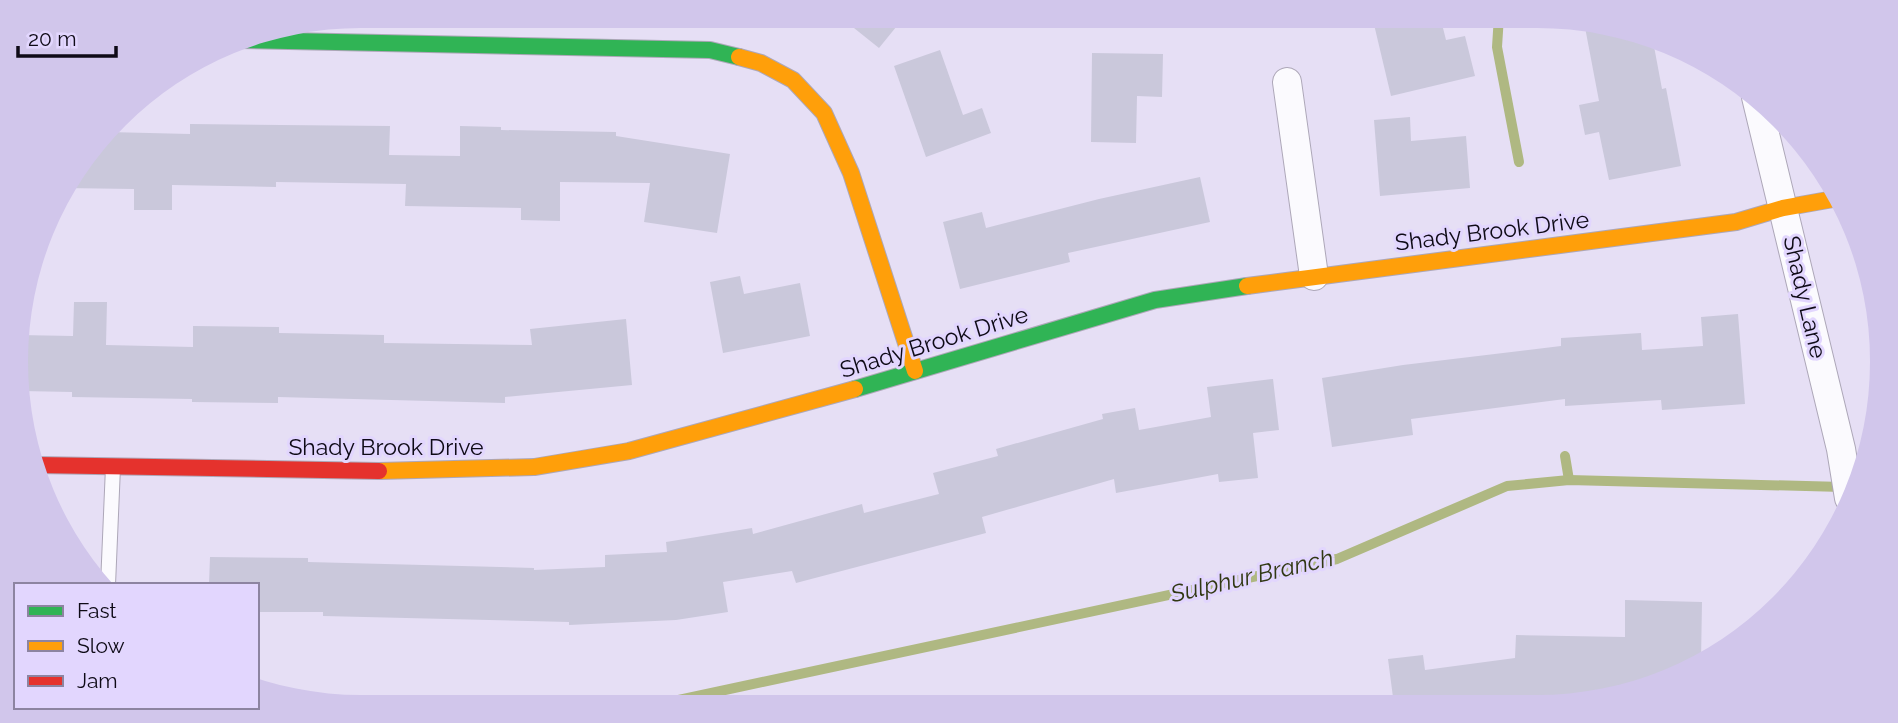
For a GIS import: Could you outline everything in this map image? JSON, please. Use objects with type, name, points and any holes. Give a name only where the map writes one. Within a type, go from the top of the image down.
[{"type":"street","points":[[270,41],[710,50],[761,63],[793,80],[824,113],[851,173],[915,370]]},
{"type":"street","points":[[1287,82],[1314,276]]},
{"type":"street","name":"Shady Lane","points":[[1760,115],[1841,449],[1847,484]]},
{"type":"street","name":"Shady Brook Drive","points":[[45,467],[361,472],[534,467],[629,451],[825,398],[1154,300],[1314,276],[1736,222],[1783,208],[1828,200]]},
{"type":"lane","points":[[108,578],[113,467]]},
{"type":"building","points":[[854,28],[895,28],[879,48]]},
{"type":"building","points":[[1375,28],[1443,28],[1446,40],[1465,36],[1475,76],[1391,96]]},
{"type":"building","points":[[1586,32],[1623,39],[1655,50],[1662,89],[1666,88],[1681,166],[1609,180],[1599,132],[1585,135],[1579,105],[1599,101]]},
{"type":"building","points":[[940,50],[963,115],[982,108],[991,133],[926,157],[894,66]]},
{"type":"building","points":[[1092,53],[1163,54],[1162,97],[1137,96],[1136,143],[1091,142]]},
{"type":"building","points":[[1410,117],[1411,141],[1466,136],[1470,188],[1380,196],[1374,120]]},
{"type":"building","points":[[190,124],[390,126],[389,155],[460,156],[460,126],[501,127],[501,130],[616,132],[616,136],[730,154],[717,233],[644,222],[650,183],[560,182],[560,221],[521,220],[521,208],[405,206],[406,184],[276,182],[276,187],[172,185],[172,210],[134,210],[134,189],[77,188],[97,158],[120,132],[190,134]]},
{"type":"building","points":[[1200,177],[1210,222],[1068,253],[1070,262],[960,289],[943,222],[982,212],[986,228]]},
{"type":"building","points":[[740,276],[744,294],[800,283],[810,336],[723,353],[710,282]]},
{"type":"building","points":[[74,302],[107,302],[106,345],[193,347],[193,326],[279,327],[279,333],[384,335],[384,343],[532,345],[530,329],[626,319],[632,385],[505,397],[505,403],[278,397],[278,403],[192,402],[192,399],[72,397],[72,392],[30,391],[29,335],[73,336]]},
{"type":"building","points":[[1738,314],[1745,404],[1662,410],[1661,400],[1565,406],[1565,399],[1411,419],[1413,435],[1332,447],[1322,378],[1403,365],[1561,346],[1561,338],[1641,333],[1642,350],[1703,346],[1701,317]]},
{"type":"building","points":[[1273,379],[1279,430],[1253,433],[1258,478],[1219,482],[1218,474],[1116,493],[1114,479],[982,517],[986,533],[796,583],[792,571],[723,582],[728,612],[676,620],[569,625],[569,622],[323,616],[323,612],[259,612],[259,583],[209,583],[210,557],[308,558],[308,562],[534,570],[605,567],[605,555],[667,552],[666,542],[752,528],[753,534],[862,504],[864,513],[939,494],[933,473],[998,456],[996,449],[1103,419],[1102,414],[1135,408],[1139,430],[1211,417],[1207,387]]},
{"type":"building","points":[[1625,600],[1702,602],[1701,651],[1664,670],[1623,684],[1558,694],[1393,695],[1388,659],[1423,655],[1425,670],[1515,658],[1516,635],[1625,637]]},
{"type":"waterway","points":[[1498,28],[1497,47],[1519,162]]},
{"type":"waterway","points":[[1565,456],[1569,480]]},
{"type":"waterway","name":"Sulphur Branch","points":[[702,695],[1337,559],[1507,486],[1569,480],[1843,487]]},
{"type":"traffic: fast","points":[[270,41],[710,50],[739,57]]},
{"type":"traffic: fast","points":[[855,389],[1155,300],[1247,286]]},
{"type":"traffic: slow","points":[[739,57],[761,63],[793,80],[824,113],[851,173],[915,371]]},
{"type":"traffic: slow","points":[[1247,286],[1736,222],[1783,208],[1828,200]]},
{"type":"traffic: slow","points":[[379,471],[534,467],[629,451],[855,389]]},
{"type":"traffic: jam","points":[[45,465],[379,471]]}]
